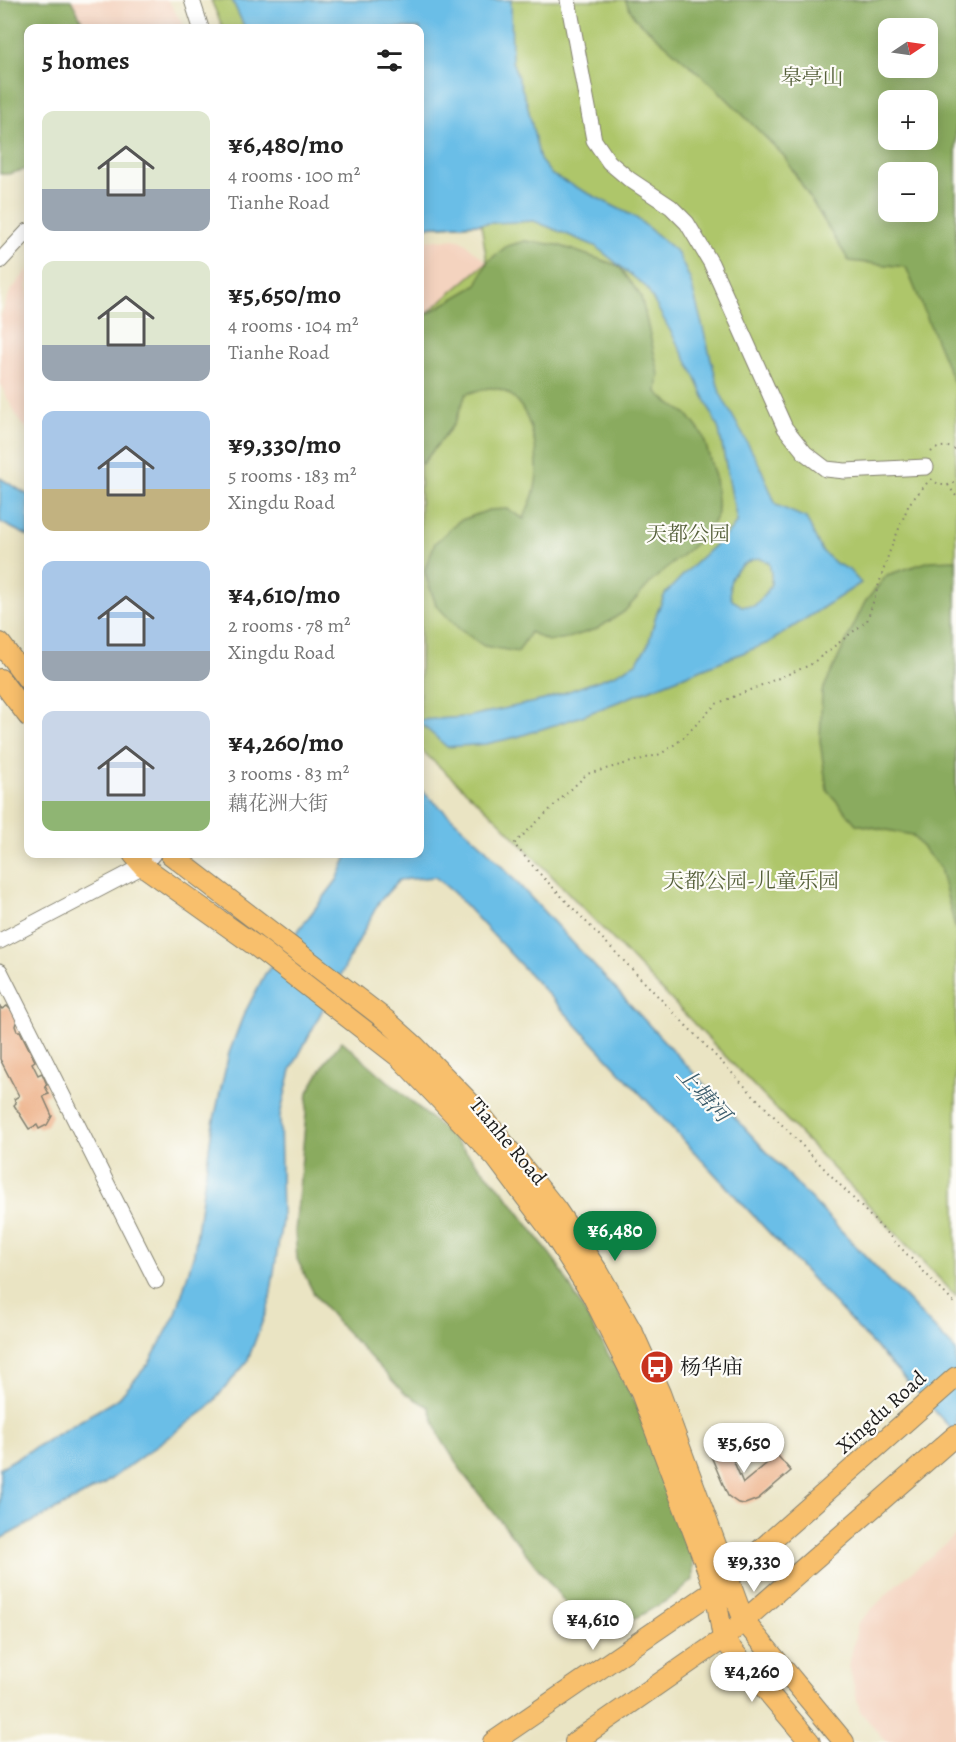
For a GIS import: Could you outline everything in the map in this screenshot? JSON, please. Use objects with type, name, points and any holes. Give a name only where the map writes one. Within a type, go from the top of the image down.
[{"type":"main road","points":[[0,643],[24,676]]},
{"type":"main road","points":[[0,679],[24,711]]},
{"type":"main road","name":"Tianhe Road","points":[[143,858],[399,1057],[496,1158],[554,1236],[592,1295],[641,1393],[722,1584]]},
{"type":"main road","name":"Tianhe Road","points":[[175,858],[386,1020],[415,1046],[479,1112],[556,1209],[599,1273],[634,1335],[660,1393],[722,1584],[723,1640]]},
{"type":"main road","name":"Xingdu Road","points":[[493,1742],[722,1584],[956,1377]]},
{"type":"main road","points":[[575,1742],[723,1640],[956,1435]]},
{"type":"main road","points":[[722,1584],[744,1621],[844,1742]]},
{"type":"main road","points":[[723,1640],[810,1742]]},
{"type":"street","points":[[192,0],[200,24]]},
{"type":"street","points":[[568,0],[594,140],[609,162],[629,179],[671,207],[687,223],[711,263],[785,428],[805,453],[826,469],[928,473]]},
{"type":"street","points":[[0,261],[24,235]]},
{"type":"street","points":[[0,941],[143,858]]},
{"type":"street","points":[[0,971],[156,1281]]},
{"type":"path","points":[[940,447],[954,449],[956,444]]},
{"type":"path","points":[[928,473],[909,504],[889,553],[867,621],[810,665],[716,705],[682,739],[661,754],[587,774],[514,844],[538,873],[956,1305]]},
{"type":"path","points":[[948,485],[956,496]]},
{"type":"shaded area","points":[[72,0],[168,0],[183,24],[85,24]]},
{"type":"shaded area","points":[[460,239],[487,262],[454,300],[424,316],[424,241]]},
{"type":"shaded area","points":[[24,274],[24,426],[0,384],[0,317],[10,292]]},
{"type":"shaded area","points":[[956,1535],[956,1742],[886,1742],[860,1711],[849,1666],[858,1623],[893,1588]]},
{"type":"green space","points":[[0,0],[71,0],[84,24],[24,24],[24,170],[0,174]]},
{"type":"green space","name":"天都公园","points":[[211,0],[956,0],[956,1296],[500,822],[424,753],[424,316],[487,262],[481,224],[424,227],[424,24],[221,24]]},
{"type":"green space","name":"皋亭山","points":[[625,0],[956,0],[956,388],[906,267],[849,261],[784,156],[717,89],[635,18]]},
{"type":"green space","points":[[525,241],[558,245],[619,266],[641,296],[659,374],[657,392],[687,414],[703,435],[715,477],[718,513],[707,534],[653,580],[624,612],[597,629],[568,638],[548,641],[530,632],[518,652],[484,646],[459,629],[436,605],[424,571],[435,543],[459,521],[489,510],[508,509],[524,519],[534,492],[537,461],[531,428],[517,401],[506,392],[493,388],[466,394],[454,424],[424,462],[424,316],[477,285],[487,262],[507,246]]},
{"type":"green space","points":[[956,560],[956,931],[940,868],[912,835],[856,824],[827,790],[820,741],[822,692],[865,602],[887,575],[930,561]]},
{"type":"green space","points":[[342,1041],[452,1137],[504,1192],[558,1265],[637,1405],[693,1556],[693,1580],[675,1596],[609,1633],[587,1630],[464,1475],[440,1437],[429,1407],[404,1393],[337,1322],[314,1294],[297,1259],[295,1232],[308,1092],[326,1061]]},
{"type":"water","points":[[232,0],[511,0],[512,61],[527,103],[540,160],[552,175],[635,217],[677,252],[690,279],[720,393],[760,466],[776,505],[806,518],[822,551],[837,564],[848,569],[861,583],[768,643],[582,716],[517,737],[486,744],[447,747],[424,727],[424,720],[466,717],[544,700],[616,674],[636,663],[648,645],[656,615],[665,594],[732,529],[737,521],[719,430],[693,372],[646,287],[595,246],[534,221],[424,227],[424,24],[243,24]],"holes":[[[759,558],[769,563],[770,587],[754,606],[742,606],[732,600],[731,578],[739,568],[751,560]]]},
{"type":"water","points":[[0,478],[24,493],[24,534],[0,522]]},
{"type":"water","name":"上塘河","points":[[424,793],[482,845],[793,1180],[956,1351],[956,1434],[454,893],[435,877],[399,880],[379,902],[291,1070],[280,1115],[282,1221],[269,1304],[247,1362],[208,1408],[104,1484],[0,1539],[0,1468],[119,1398],[149,1363],[176,1314],[194,1253],[212,1128],[229,1053],[243,1016],[265,974],[337,880],[346,858],[424,858]]},
{"type":"building","points":[[0,1006],[2,1009],[7,1006],[13,1012],[17,1019],[15,1026],[17,1031],[20,1031],[35,1061],[32,1063],[38,1075],[42,1073],[47,1085],[45,1086],[49,1094],[43,1096],[52,1116],[47,1125],[39,1129],[37,1125],[29,1129],[14,1105],[16,1103],[14,1099],[19,1096],[0,1059]]},
{"type":"building","points":[[722,1434],[743,1483],[777,1455],[791,1471],[758,1499],[745,1504],[738,1503],[728,1496],[705,1442]]},
{"type":"place","name":"杨华庙","points":[[657,1367]]},
{"type":"park label","name":"天都公园-儿童乐园","points":[[751,881]]}]
